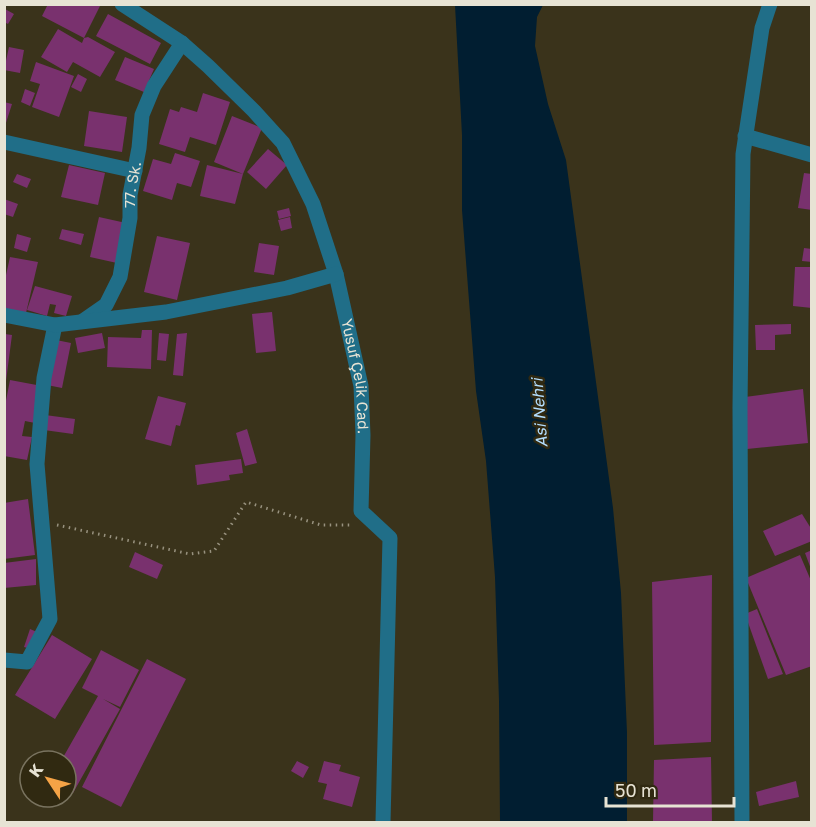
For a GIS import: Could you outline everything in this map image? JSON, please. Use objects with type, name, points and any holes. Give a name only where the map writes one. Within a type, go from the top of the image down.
[{"type":"street","name":"Yusuf Çelik Cad.","points":[[122,4],[182,43],[208,66],[283,143],[313,204],[336,274],[361,386],[363,435],[361,511],[367,517]]},
{"type":"street","points":[[742,822],[740,408],[743,154],[762,28],[770,4]]},
{"type":"street","name":"77. Sk.","points":[[83,321],[106,305],[120,277],[130,218],[130,195],[142,115],[154,86],[182,43]]},
{"type":"street","points":[[745,136],[812,155]]},
{"type":"street","points":[[4,142],[135,171]]},
{"type":"street","points":[[4,315],[55,325],[166,312],[287,288],[336,274]]},
{"type":"street","points":[[4,660],[27,662],[50,619],[37,464],[44,378],[55,325]]},
{"type":"street","points":[[367,517],[390,538],[383,822]]},
{"type":"path","points":[[41,520],[190,554],[214,551],[246,502],[321,525],[351,526],[367,517]]},
{"type":"water","name":"Asi Nehri","points":[[455,5],[543,5],[537,17],[535,46],[548,104],[566,160],[613,508],[621,593],[627,733],[627,822],[500,822],[495,577],[486,461],[476,391],[462,210],[462,135]]},
{"type":"building","points":[[48,4],[101,4],[84,38],[42,16]]},
{"type":"building","points":[[5,9],[14,14],[8,24],[4,22]]},
{"type":"building","points":[[108,14],[161,43],[150,64],[96,36]]},
{"type":"building","points":[[58,29],[82,43],[84,38],[88,37],[115,52],[100,77],[73,62],[67,72],[41,57]]},
{"type":"building","points":[[9,47],[24,50],[20,73],[4,70]]},
{"type":"building","points":[[125,57],[154,69],[144,92],[115,80]]},
{"type":"building","points":[[36,62],[74,76],[59,117],[32,107],[40,84],[30,81]]},
{"type":"building","points":[[78,74],[87,79],[81,92],[71,87]]},
{"type":"building","points":[[25,89],[35,93],[30,106],[21,102]]},
{"type":"building","points":[[203,93],[230,102],[216,145],[190,137],[185,152],[159,144],[170,109],[179,112],[181,107],[197,112]]},
{"type":"building","points":[[4,102],[12,104],[5,126],[4,126]]},
{"type":"building","points":[[89,111],[127,117],[122,152],[84,146]]},
{"type":"building","points":[[232,116],[262,128],[243,174],[214,162]]},
{"type":"building","points":[[268,149],[287,165],[266,189],[247,172]]},
{"type":"building","points":[[175,153],[200,161],[191,187],[177,183],[172,200],[143,191],[153,159],[171,164]]},
{"type":"building","points":[[69,165],[105,173],[98,205],[61,197]]},
{"type":"building","points":[[207,165],[243,174],[235,204],[200,196]]},
{"type":"building","points":[[804,173],[812,174],[812,210],[798,208]]},
{"type":"building","points":[[17,174],[31,179],[27,188],[13,182]]},
{"type":"building","points":[[4,199],[18,204],[13,217],[4,214]]},
{"type":"building","points":[[289,208],[291,216],[279,219],[277,211]]},
{"type":"building","points":[[99,217],[126,223],[117,263],[90,257]]},
{"type":"building","points":[[290,217],[292,228],[281,231],[278,220]]},
{"type":"building","points":[[62,229],[84,234],[81,245],[59,239]]},
{"type":"building","points":[[17,234],[31,238],[27,252],[14,248]]},
{"type":"building","points":[[157,236],[190,243],[177,300],[144,292]]},
{"type":"building","points":[[259,243],[279,246],[274,275],[254,272]]},
{"type":"building","points":[[804,248],[812,249],[812,262],[802,261]]},
{"type":"building","points":[[10,257],[38,262],[26,313],[4,308],[4,284]]},
{"type":"building","points":[[795,267],[812,267],[812,308],[793,306]]},
{"type":"building","points":[[35,286],[72,296],[66,316],[54,313],[56,305],[50,304],[47,316],[27,310]]},
{"type":"building","points":[[272,312],[276,351],[256,353],[252,314]]},
{"type":"building","points":[[791,324],[791,334],[775,335],[775,350],[756,350],[755,325]]},
{"type":"building","points":[[142,330],[152,330],[151,369],[107,367],[108,337],[141,338]]},
{"type":"building","points":[[102,333],[105,348],[78,353],[75,338]]},
{"type":"building","points":[[159,333],[169,334],[166,361],[157,360]]},
{"type":"building","points":[[187,333],[183,376],[173,375],[177,334]]},
{"type":"building","points":[[5,334],[12,335],[6,381],[5,381]]},
{"type":"building","points":[[56,340],[71,343],[62,388],[47,385]]},
{"type":"building","points":[[10,380],[42,386],[35,423],[25,421],[22,436],[32,437],[27,460],[4,456],[4,411]]},
{"type":"building","points":[[803,389],[808,443],[747,449],[745,397]]},
{"type":"building","points":[[158,396],[186,403],[180,426],[176,425],[171,446],[145,439]]},
{"type":"building","points":[[45,415],[75,419],[73,434],[44,430]]},
{"type":"building","points":[[247,429],[257,463],[245,466],[236,433]]},
{"type":"building","points":[[241,459],[243,473],[229,475],[230,480],[197,485],[195,465]]},
{"type":"building","points":[[28,499],[35,555],[4,559],[4,503]]},
{"type":"building","points":[[802,514],[812,530],[812,541],[775,556],[763,531]]},
{"type":"building","points":[[812,550],[812,569],[811,569],[805,553]]},
{"type":"building","points":[[135,552],[163,565],[157,579],[129,567]]},
{"type":"building","points":[[800,555],[812,583],[812,666],[786,675],[746,578]]},
{"type":"building","points":[[36,559],[36,585],[4,588],[4,563]]},
{"type":"building","points":[[712,575],[711,742],[654,745],[652,582]]},
{"type":"building","points":[[757,609],[783,674],[768,679],[745,614]]},
{"type":"building","points":[[30,629],[37,632],[31,649],[24,647]]},
{"type":"building","points":[[52,635],[92,659],[55,719],[15,695]]},
{"type":"building","points":[[101,650],[139,670],[120,707],[103,699],[120,709],[78,784],[78,749],[68,749],[98,696],[82,688]]},
{"type":"building","points":[[147,659],[186,679],[121,807],[82,787]]},
{"type":"building","points":[[711,757],[712,822],[653,822],[654,760]]},
{"type":"building","points":[[297,761],[309,767],[303,778],[291,771]]},
{"type":"building","points":[[324,761],[341,765],[339,771],[360,777],[352,807],[323,799],[327,784],[318,782]]},
{"type":"building","points":[[796,781],[799,797],[759,806],[756,792]]}]
